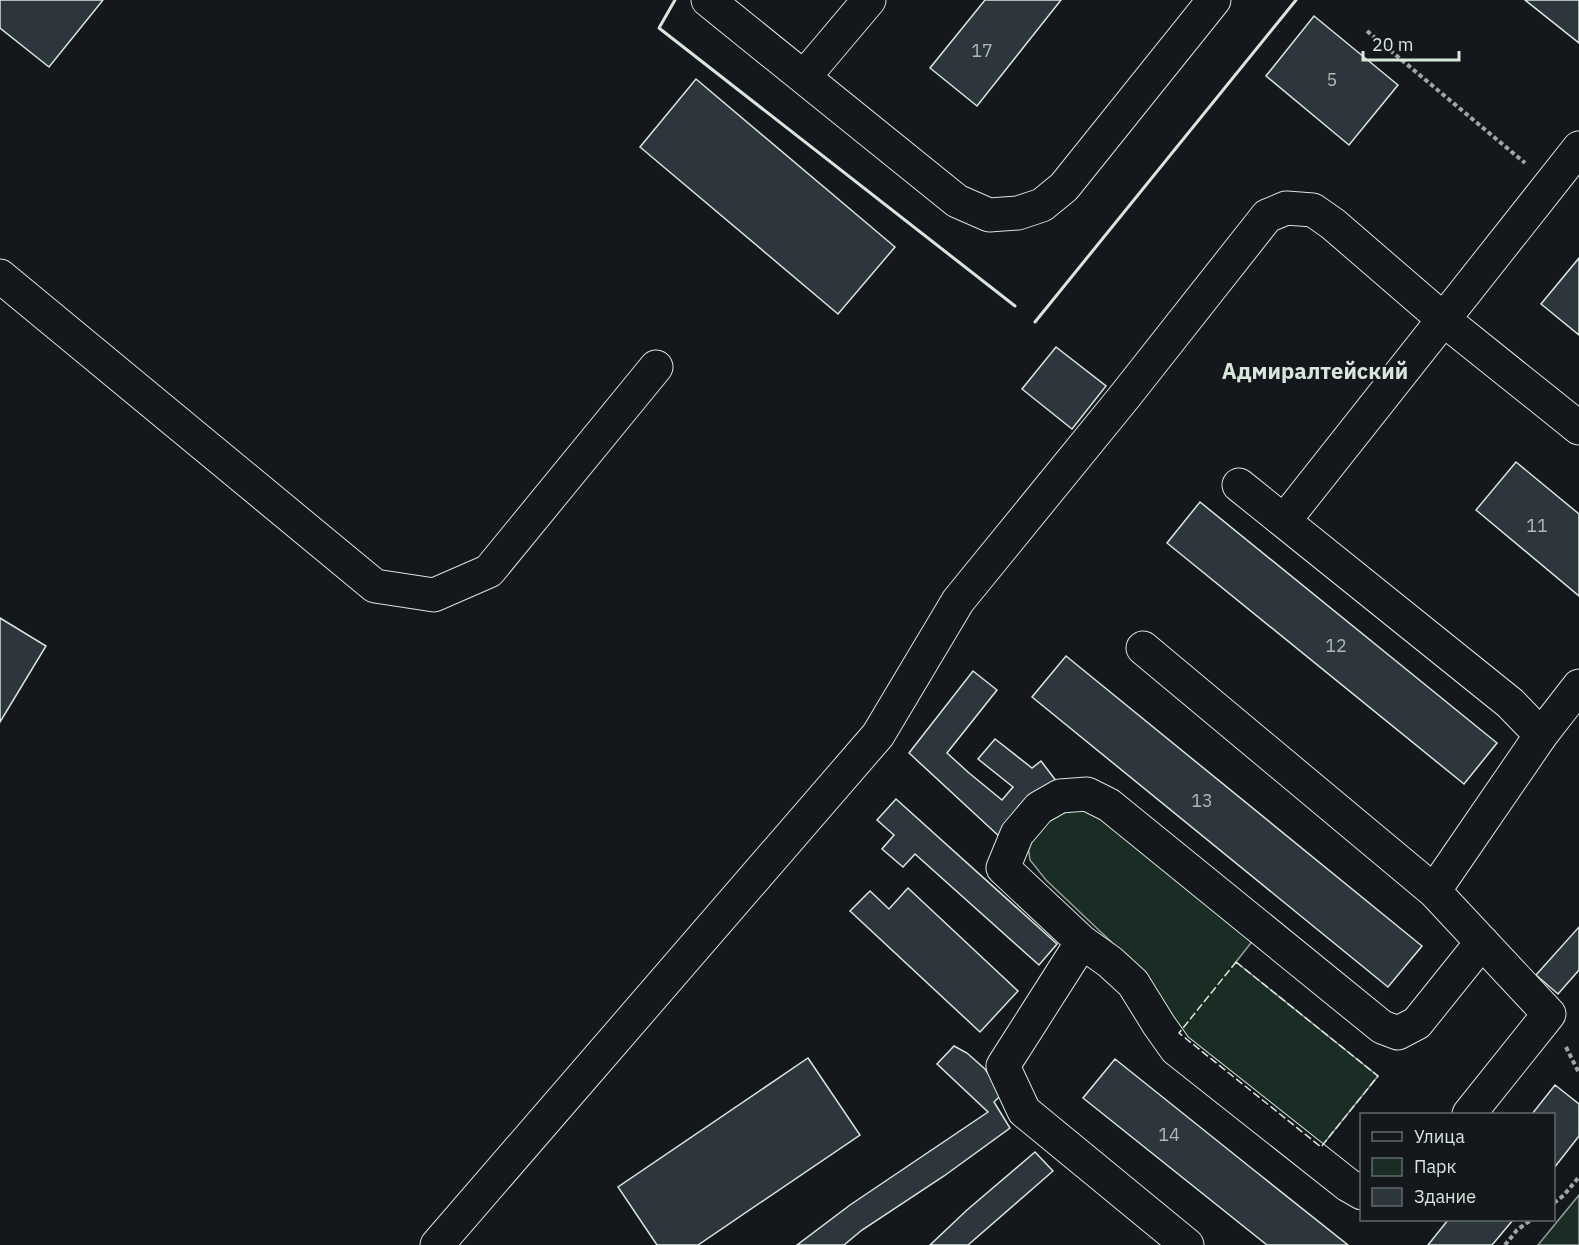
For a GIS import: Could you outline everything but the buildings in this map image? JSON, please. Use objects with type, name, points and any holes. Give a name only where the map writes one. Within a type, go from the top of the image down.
[{"type":"street","points":[[708,0],[957,201],[989,215],[1018,213],[1042,205],[1064,187],[1214,0]]},
{"type":"street","points":[[804,77],[868,0]]},
{"type":"street","points":[[1284,521],[1579,148]]},
{"type":"street","points":[[436,1245],[878,735],[958,601],[1125,396],[1267,216],[1286,208],[1313,210],[1333,224],[1443,319],[1579,428]]},
{"type":"street","points":[[0,276],[375,586],[434,595],[489,571],[656,368]]},
{"type":"street","points":[[1239,485],[1510,703],[1541,735]]},
{"type":"street","points":[[1143,648],[1434,891],[1549,1014],[1470,1113]]},
{"type":"street","points":[[1434,891],[1541,735],[1579,686]]},
{"type":"street","points":[[1360,1192],[1348,1185],[1176,1049],[1133,983],[1110,962],[1082,942],[1003,868],[1017,834],[1039,808],[1060,796],[1087,794],[1109,806],[1382,1027],[1398,1033],[1417,1023],[1482,942]]},
{"type":"street","points":[[1082,942],[1003,1066],[1024,1111],[1187,1245]]},
{"type":"path","points":[[1367,31],[1550,184]]},
{"type":"path","points":[[1555,1202],[1579,1177]]},
{"type":"path","points":[[1505,1245],[1517,1230],[1530,1221]]},
{"type":"green space","points":[[1084,809],[1100,815],[1254,939],[1236,962],[1378,1076],[1321,1147],[1179,1033],[1142,971],[1046,880],[1030,860],[1028,846],[1045,823],[1062,813]]},
{"type":"green space","points":[[1579,1195],[1579,1245],[1538,1245]]},
{"type":"fence","points":[[1236,962],[1378,1076],[1321,1147],[1179,1033],[1236,962]]},
{"type":"wall","points":[[675,0],[659,28],[1015,306]]},
{"type":"wall","points":[[1035,322],[1296,0]]},
{"type":"district","name":"Адмиралтейский","points":[[1315,371]]}]
